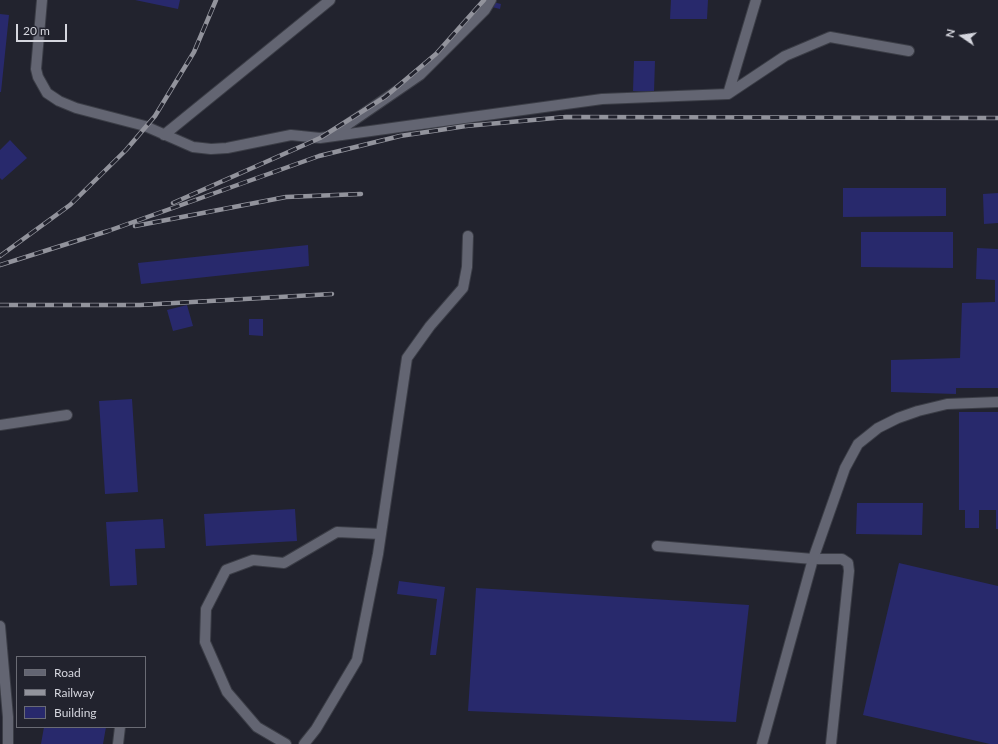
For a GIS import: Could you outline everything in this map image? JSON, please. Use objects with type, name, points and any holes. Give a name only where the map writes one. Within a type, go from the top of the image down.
[{"type":"street","points":[[42,0],[35,60],[38,78],[47,93],[59,101],[76,108],[145,126],[193,147],[211,149],[227,148],[291,135],[320,138],[329,137],[602,99],[728,94],[785,56],[830,38],[909,51]]},
{"type":"street","points":[[164,135],[330,0]]},
{"type":"street","points":[[329,137],[420,75],[485,10],[491,0]]},
{"type":"street","points":[[728,94],[756,0]]},
{"type":"street","points":[[304,744],[316,729],[357,660],[381,534],[408,358],[430,326],[463,288],[467,267],[468,236]]},
{"type":"street","points":[[762,744],[812,559],[845,468],[858,444],[878,428],[918,411],[947,404],[998,402]]},
{"type":"street","points":[[0,425],[67,415]]},
{"type":"street","points":[[286,744],[257,726],[227,692],[205,642],[206,608],[226,570],[253,560],[284,563],[337,532],[381,534]]},
{"type":"street","points":[[657,546],[812,559],[842,559],[848,563],[849,571],[831,744]]},
{"type":"street","points":[[0,626],[8,717],[8,744]]},
{"type":"street","points":[[118,744],[120,728]]},
{"type":"building","points":[[135,0],[180,0],[178,9]]},
{"type":"building","points":[[671,0],[708,0],[707,19],[670,19]]},
{"type":"building","points":[[493,2],[501,4],[500,9],[492,7]]},
{"type":"building","points":[[0,14],[9,15],[1,92],[0,92]]},
{"type":"building","points":[[634,61],[655,61],[654,92],[633,91]]},
{"type":"building","points":[[10,140],[27,158],[2,180],[0,178],[0,150]]},
{"type":"building","points":[[843,188],[946,188],[946,216],[843,217]]},
{"type":"building","points":[[998,193],[998,223],[984,224],[983,194]]},
{"type":"building","points":[[861,232],[953,232],[953,268],[861,267]]},
{"type":"building","points":[[308,245],[309,266],[141,284],[138,263]]},
{"type":"building","points":[[977,248],[998,249],[998,388],[956,388],[956,394],[891,392],[891,360],[960,358],[962,303],[995,302],[995,280],[976,279]]},
{"type":"building","points":[[187,305],[193,326],[173,331],[167,310]]},
{"type":"building","points":[[249,319],[263,319],[263,336],[249,335]]},
{"type":"building","points":[[132,399],[138,492],[105,494],[99,401]]},
{"type":"building","points":[[959,412],[998,412],[998,529],[996,529],[996,510],[979,510],[979,528],[965,528],[965,510],[959,510]]},
{"type":"building","points":[[857,503],[923,503],[922,535],[856,534]]},
{"type":"building","points":[[295,509],[297,541],[206,546],[204,514]]},
{"type":"building","points":[[163,519],[165,548],[135,549],[137,585],[110,586],[106,522]]},
{"type":"building","points":[[899,563],[998,586],[998,744],[990,744],[863,715]]},
{"type":"building","points":[[399,581],[445,587],[436,655],[430,655],[437,599],[397,594]]},
{"type":"building","points":[[476,588],[749,605],[736,722],[468,711]]},
{"type":"building","points":[[44,728],[106,728],[103,744],[41,744]]},
{"type":"railway","points":[[0,256],[70,205],[126,150],[155,116],[194,52],[216,0]]},
{"type":"railway","points":[[173,203],[320,138],[385,97],[436,54],[484,0]]},
{"type":"railway","points":[[0,265],[108,231],[319,156],[400,136],[466,126],[566,117],[998,118]]},
{"type":"railway","points":[[135,226],[286,197],[361,194]]},
{"type":"railway","points":[[0,305],[140,305],[332,294]]}]
